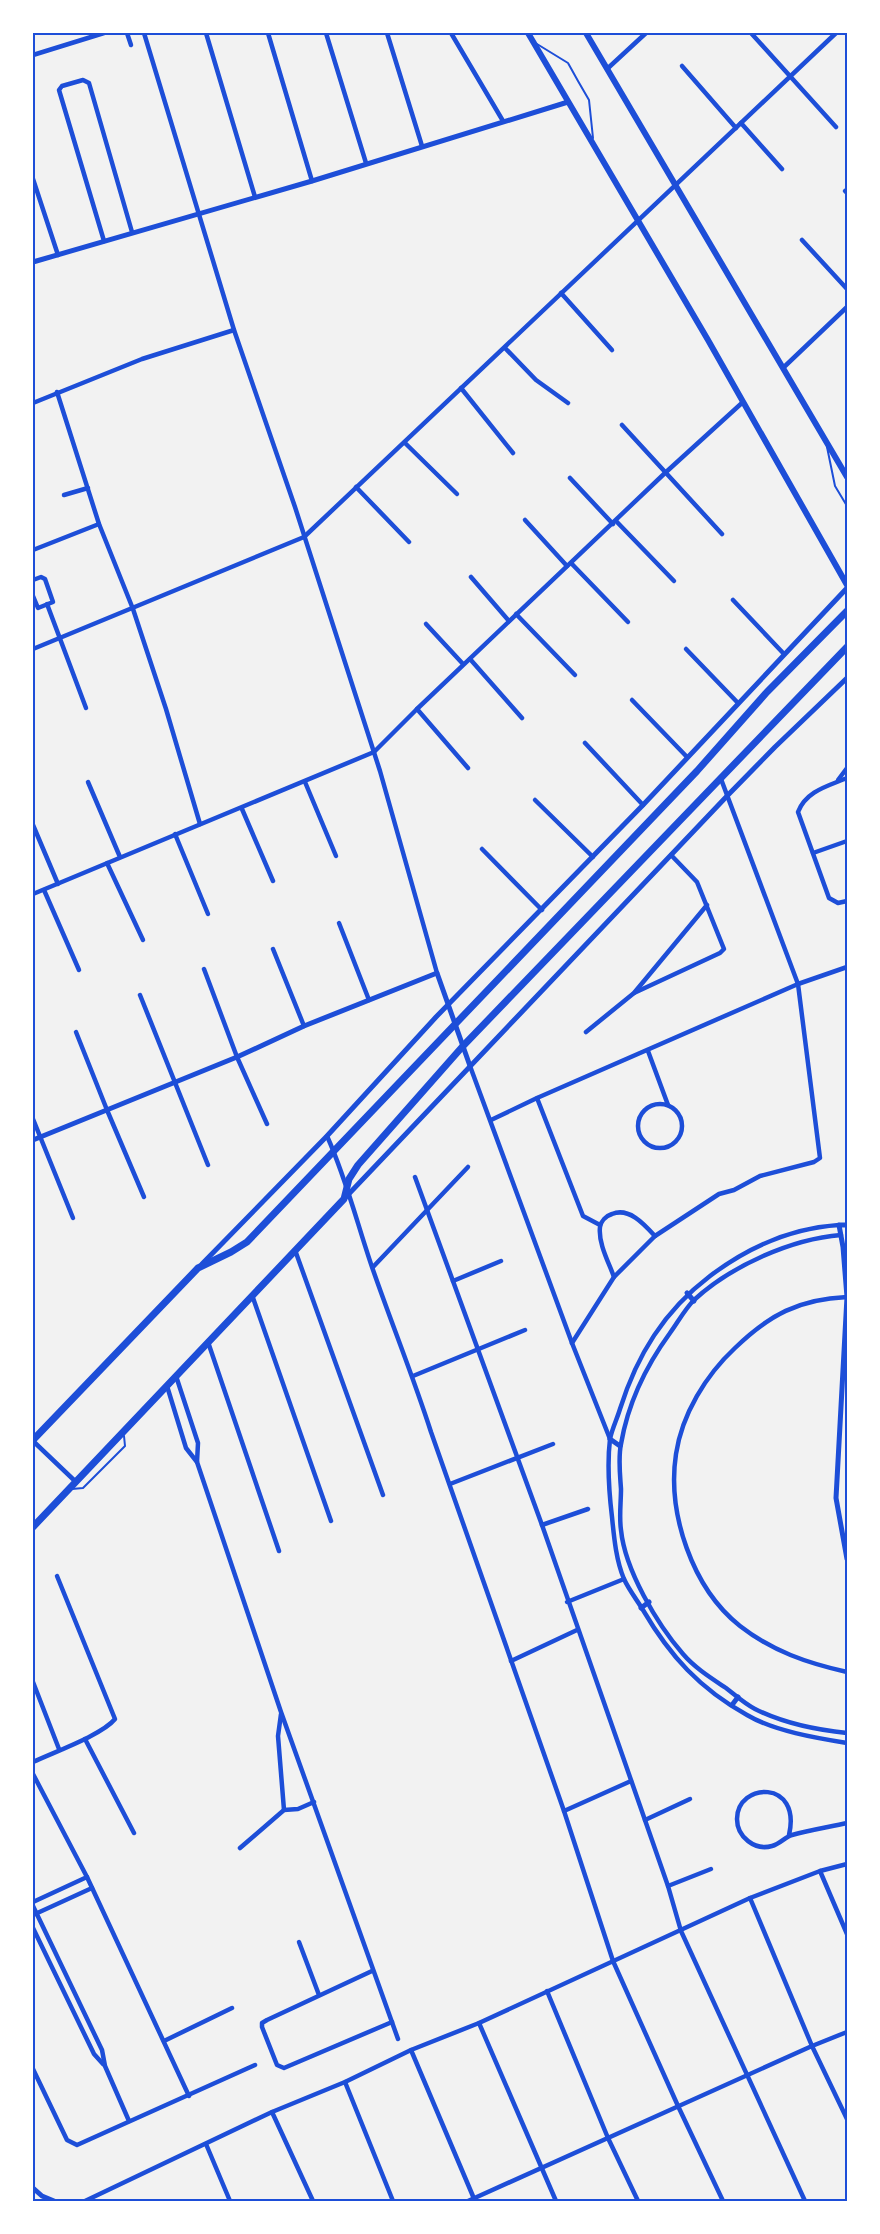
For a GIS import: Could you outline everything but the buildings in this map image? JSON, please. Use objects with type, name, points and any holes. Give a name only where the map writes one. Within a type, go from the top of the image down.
[{"type":"main road","points":[[528,33],[743,402],[847,586]]},
{"type":"main road","points":[[586,33],[847,477]]},
{"type":"main road","points":[[33,1441],[198,1268],[247,1242],[697,771],[767,692],[847,611]]},
{"type":"main road","points":[[33,1527],[347,1193],[358,1165],[463,1046],[847,647]]},
{"type":"street","points":[[33,55],[104,33]]},
{"type":"street","points":[[127,33],[131,45]]},
{"type":"street","points":[[144,33],[234,330],[374,752],[437,973],[454,1024],[572,1343],[610,1439],[620,1446]]},
{"type":"street","points":[[206,33],[255,197]]},
{"type":"street","points":[[268,33],[312,181]]},
{"type":"street","points":[[326,33],[366,164]]},
{"type":"street","points":[[387,33],[422,146]]},
{"type":"street","points":[[451,33],[503,122]]},
{"type":"street","points":[[607,69],[646,33]]},
{"type":"street","points":[[751,33],[836,127]]},
{"type":"street","points":[[33,649],[304,537],[836,33]]},
{"type":"street","points":[[682,66],[736,128]]},
{"type":"street","points":[[104,241],[59,90],[62,86],[83,80],[89,83],[132,232]]},
{"type":"street","points":[[33,262],[312,181],[568,102]]},
{"type":"street","points":[[741,123],[782,170]]},
{"type":"street","points":[[33,179],[58,255]]},
{"type":"street","points":[[802,240],[847,289]]},
{"type":"street","points":[[561,293],[612,350]]},
{"type":"street","points":[[783,368],[846,309]]},
{"type":"street","points":[[33,403],[142,359],[234,330]]},
{"type":"street","points":[[505,348],[536,380],[568,403]]},
{"type":"street","points":[[461,388],[513,453]]},
{"type":"street","points":[[57,392],[99,524],[133,609],[200,824]]},
{"type":"street","points":[[33,894],[175,834],[242,809],[374,752],[516,614],[743,402]]},
{"type":"street","points":[[621,425],[722,534]]},
{"type":"street","points":[[405,443],[457,494]]},
{"type":"street","points":[[570,478],[674,581]]},
{"type":"street","points":[[356,487],[409,542]]},
{"type":"street","points":[[64,495],[88,488]]},
{"type":"street","points":[[525,520],[628,622]]},
{"type":"street","points":[[33,550],[99,524]]},
{"type":"street","points":[[33,580],[41,577],[45,579],[53,602],[38,608],[33,596]]},
{"type":"street","points":[[471,577],[509,621]]},
{"type":"street","points":[[198,1268],[327,1136],[448,1004],[593,857],[847,586]]},
{"type":"street","points":[[732,600],[784,654]]},
{"type":"street","points":[[46,604],[86,708]]},
{"type":"street","points":[[516,614],[575,675]]},
{"type":"street","points":[[426,624],[464,664]]},
{"type":"street","points":[[686,649],[738,703]]},
{"type":"street","points":[[470,660],[522,718]]},
{"type":"street","points":[[347,1193],[728,795],[847,678]]},
{"type":"street","points":[[632,700],[687,757]]},
{"type":"street","points":[[417,709],[468,768]]},
{"type":"street","points":[[585,743],[643,804]]},
{"type":"street","points":[[837,782],[847,768]]},
{"type":"street","points":[[847,777],[811,794],[805,799],[798,812],[829,898],[838,903],[847,901]]},
{"type":"street","points":[[572,1343],[614,1277],[655,1236],[719,1194],[734,1190],[760,1176],[814,1162],[820,1158],[798,984],[721,779]]},
{"type":"street","points":[[88,782],[120,857]]},
{"type":"street","points":[[305,782],[336,856]]},
{"type":"street","points":[[535,800],[593,857]]},
{"type":"street","points":[[242,809],[273,881]]},
{"type":"street","points":[[33,825],[58,884]]},
{"type":"street","points":[[175,834],[208,914]]},
{"type":"street","points":[[813,854],[847,841]]},
{"type":"street","points":[[482,849],[542,909]]},
{"type":"street","points":[[634,993],[723,951],[724,946],[697,882],[671,855]]},
{"type":"street","points":[[107,863],[143,940]]},
{"type":"street","points":[[44,890],[79,970]]},
{"type":"street","points":[[586,1032],[634,993],[707,905]]},
{"type":"street","points":[[339,923],[369,1000]]},
{"type":"street","points":[[273,949],[304,1026]]},
{"type":"street","points":[[491,1120],[798,984],[847,967]]},
{"type":"street","points":[[204,969],[237,1057],[267,1124]]},
{"type":"street","points":[[33,1140],[237,1057],[304,1026],[437,973]]},
{"type":"street","points":[[140,995],[208,1164]]},
{"type":"street","points":[[76,1032],[144,1197]]},
{"type":"street","points":[[648,1051],[668,1105],[680,1114],[682,1121],[681,1136],[671,1146],[656,1148],[649,1146],[639,1135],[639,1120],[642,1113],[653,1105],[668,1105]]},
{"type":"street","points":[[537,1098],[583,1216],[600,1225]]},
{"type":"street","points":[[33,1119],[73,1218]]},
{"type":"street","points":[[327,1136],[564,1811],[613,1961],[723,2201]]},
{"type":"street","points":[[372,1267],[468,1167]]},
{"type":"street","points":[[415,1177],[542,1525],[668,1887],[681,1931],[805,2201]]},
{"type":"street","points":[[614,1277],[603,1247],[600,1225],[608,1215],[618,1212],[627,1213],[640,1220],[655,1236]]},
{"type":"street","points":[[839,1226],[844,1235],[847,1297],[836,1491],[839,1524],[847,1559]]},
{"type":"street","points":[[847,1226],[800,1232],[744,1253],[687,1293],[646,1347],[629,1382],[610,1439],[609,1492],[614,1534],[624,1579],[658,1637],[678,1663],[695,1679],[746,1715],[762,1722],[826,1740],[847,1743]]},
{"type":"street","points":[[844,1235],[821,1237],[764,1256],[729,1275],[693,1301],[645,1372],[627,1419],[620,1446],[621,1531],[633,1574],[668,1635],[699,1670],[754,1709],[774,1717],[826,1731],[847,1733]]},
{"type":"street","points":[[295,1250],[383,1495]]},
{"type":"street","points":[[453,1281],[501,1261]]},
{"type":"street","points":[[687,1293],[693,1301]]},
{"type":"street","points":[[252,1295],[332,1521]]},
{"type":"street","points":[[847,1297],[814,1300],[780,1312],[750,1333],[730,1352],[702,1386],[681,1436],[675,1468],[678,1512],[691,1560],[707,1589],[727,1614],[766,1644],[797,1660],[847,1672]]},
{"type":"street","points":[[413,1376],[525,1329]]},
{"type":"street","points":[[208,1342],[279,1551]]},
{"type":"street","points":[[176,1376],[198,1443],[197,1462]]},
{"type":"street","points":[[167,1386],[186,1448],[197,1462],[281,1712],[398,2039]]},
{"type":"street","points":[[33,1441],[75,1482]]},
{"type":"street","points":[[450,1484],[553,1444]]},
{"type":"street","points":[[542,1525],[588,1509]]},
{"type":"street","points":[[33,1762],[84,1738],[115,1719],[57,1576]]},
{"type":"street","points":[[567,1602],[624,1579]]},
{"type":"street","points":[[641,1608],[649,1602]]},
{"type":"street","points":[[511,1661],[577,1630]]},
{"type":"street","points":[[33,1682],[59,1749]]},
{"type":"street","points":[[732,1705],[738,1697]]},
{"type":"street","points":[[281,1712],[278,1736],[284,1810]]},
{"type":"street","points":[[84,1738],[134,1833]]},
{"type":"street","points":[[33,1774],[87,1877],[189,2096]]},
{"type":"street","points":[[564,1811],[631,1780]]},
{"type":"street","points":[[789,1835],[792,1821],[791,1810],[786,1801],[777,1794],[756,1793],[747,1798],[740,1807],[737,1817],[744,1838],[763,1847],[774,1846],[789,1835],[847,1823]]},
{"type":"street","points":[[645,1820],[690,1799]]},
{"type":"street","points":[[240,1848],[284,1810],[298,1809],[314,1802]]},
{"type":"street","points":[[85,2201],[272,2112],[345,2082],[411,2050],[479,2024],[750,1898],[820,1871],[847,1864]]},
{"type":"street","points":[[668,1887],[711,1869]]},
{"type":"street","points":[[820,1871],[847,1934]]},
{"type":"street","points":[[87,1877],[33,1904],[35,1914],[102,2050],[105,2066],[129,2121]]},
{"type":"street","points":[[35,1914],[92,1888]]},
{"type":"street","points":[[750,1898],[812,2046],[847,2119]]},
{"type":"street","points":[[33,1928],[94,2054],[105,2066]]},
{"type":"street","points":[[299,1942],[319,1995]]},
{"type":"street","points":[[372,1971],[262,2023],[262,2027],[280,2068],[284,2068],[392,2022]]},
{"type":"street","points":[[547,1991],[608,2138],[638,2201]]},
{"type":"street","points":[[164,2041],[232,2008]]},
{"type":"street","points":[[479,2024],[556,2201]]},
{"type":"street","points":[[468,2201],[475,2200],[678,2106],[847,2032]]},
{"type":"street","points":[[411,2050],[475,2200]]},
{"type":"street","points":[[33,2070],[67,2140],[77,2145],[255,2065]]},
{"type":"street","points":[[345,2082],[393,2201]]},
{"type":"street","points":[[272,2112],[313,2201]]},
{"type":"street","points":[[206,2144],[230,2201]]},
{"type":"street","points":[[33,2188],[42,2196],[54,2201]]},
{"type":"lane","points":[[532,41],[568,63],[589,100],[594,145]]},
{"type":"lane","points":[[826,441],[835,486],[847,506]]},
{"type":"lane","points":[[69,1490],[83,1488],[125,1446],[123,1432]]}]
